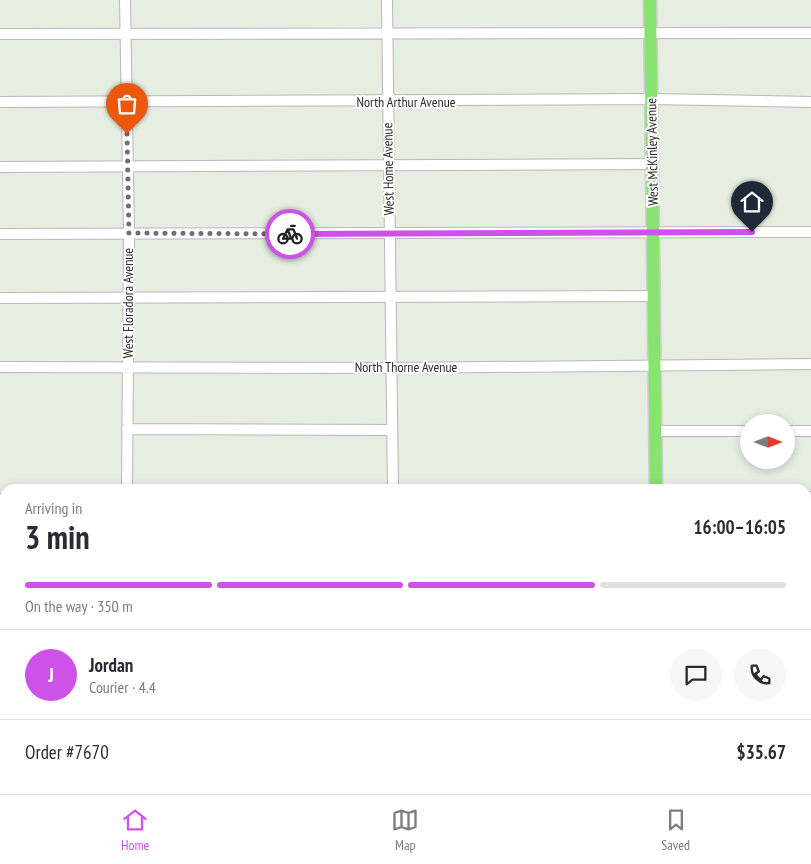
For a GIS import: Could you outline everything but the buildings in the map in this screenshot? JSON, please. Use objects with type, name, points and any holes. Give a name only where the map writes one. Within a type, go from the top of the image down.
[{"type":"main road","name":"West McKinley Avenue","points":[[650,0],[656,484]]},
{"type":"street","name":"West Floradora Avenue","points":[[125,0],[129,233],[127,484]]},
{"type":"street","name":"West Home Avenue","points":[[387,0],[393,484]]},
{"type":"street","points":[[0,34],[387,32],[811,33]]},
{"type":"street","name":"North Arthur Avenue","points":[[0,102],[387,102],[651,99],[811,102]]},
{"type":"street","points":[[0,167],[652,164]]},
{"type":"street","points":[[0,234],[811,232]]},
{"type":"street","points":[[0,298],[654,296]]},
{"type":"street","name":"North Thorne Avenue","points":[[0,367],[391,368],[811,364]]},
{"type":"street","points":[[127,429],[392,430]]},
{"type":"street","points":[[655,431],[740,431]]},
{"type":"street","points":[[795,431],[811,431]]},
{"type":"way so far","points":[[127,134],[129,233],[290,234]]},
{"type":"route","points":[[290,234],[752,232]]}]
